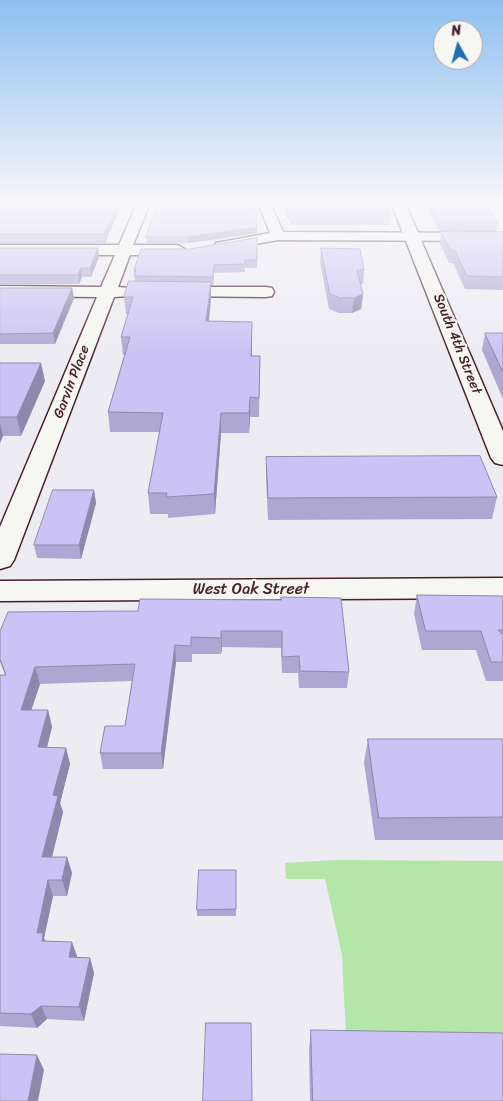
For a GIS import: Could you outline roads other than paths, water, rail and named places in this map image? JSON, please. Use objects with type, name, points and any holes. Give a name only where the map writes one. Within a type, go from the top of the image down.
[{"type":"street","name":"Garvin Place","points":[[0,560],[123,254]]},
{"type":"street","name":"South 4th Street","points":[[419,254],[503,458]]},
{"type":"street","points":[[0,291],[137,292]]},
{"type":"street","points":[[157,292],[266,292]]},
{"type":"street","name":"West Oak Street","points":[[0,591],[503,588]]}]
